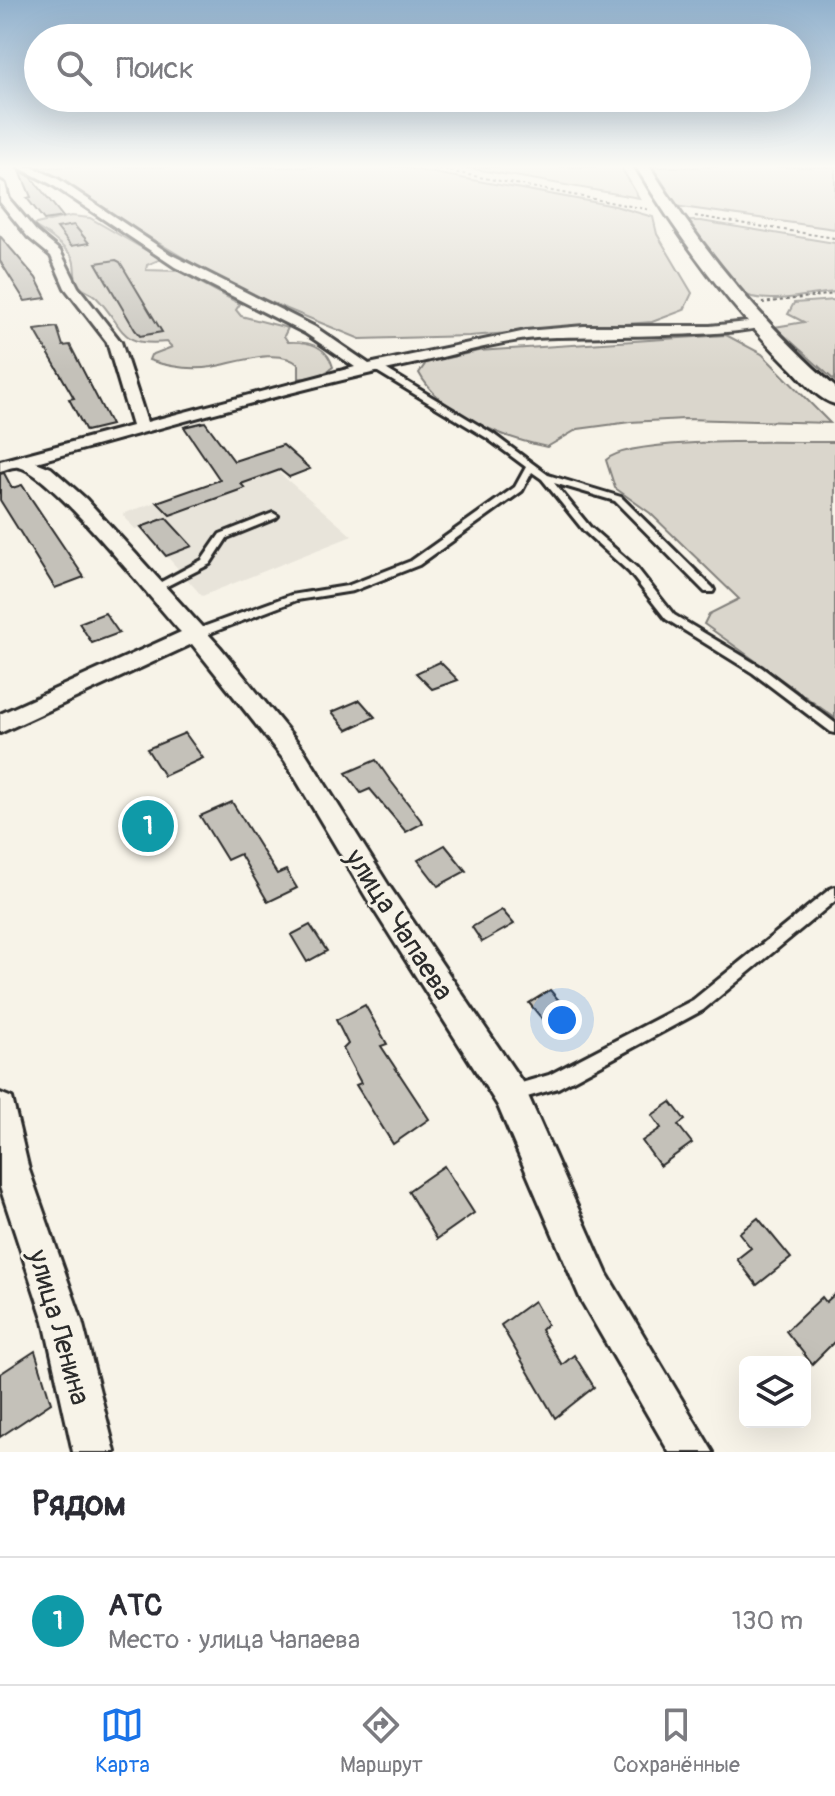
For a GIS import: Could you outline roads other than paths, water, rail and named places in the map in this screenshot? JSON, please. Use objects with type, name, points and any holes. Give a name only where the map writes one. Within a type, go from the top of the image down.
[{"type":"street","points":[[33,235],[56,254],[72,288],[114,342],[141,429]]},
{"type":"street","points":[[134,235],[205,279],[320,337],[371,368]]},
{"type":"street","points":[[685,235],[752,318],[835,398]]},
{"type":"street","points":[[10,464],[371,368],[526,335],[584,330],[710,330],[752,318]]},
{"type":"street","name":"улица Чапаева","points":[[10,464],[45,472],[79,503],[196,634],[294,755],[379,894],[510,1094],[594,1287],[692,1452]]},
{"type":"street","points":[[0,724],[196,634]]},
{"type":"street","name":"улица Ленина","points":[[0,1110],[12,1170],[63,1321],[94,1452]]},
{"type":"lane","points":[[371,368],[490,436],[531,465],[545,477],[587,529],[633,570],[670,617],[757,670],[835,729]]},
{"type":"lane","points":[[196,634],[295,597],[349,589],[415,563],[519,489],[531,465]]},
{"type":"lane","points":[[545,477],[618,499],[709,590]]},
{"type":"lane","points":[[153,589],[206,562],[223,536],[273,516]]},
{"type":"lane","points":[[510,1094],[552,1082],[698,1005],[835,893]]},
{"type":"place","name":"АТС","points":[[148,826]]}]
